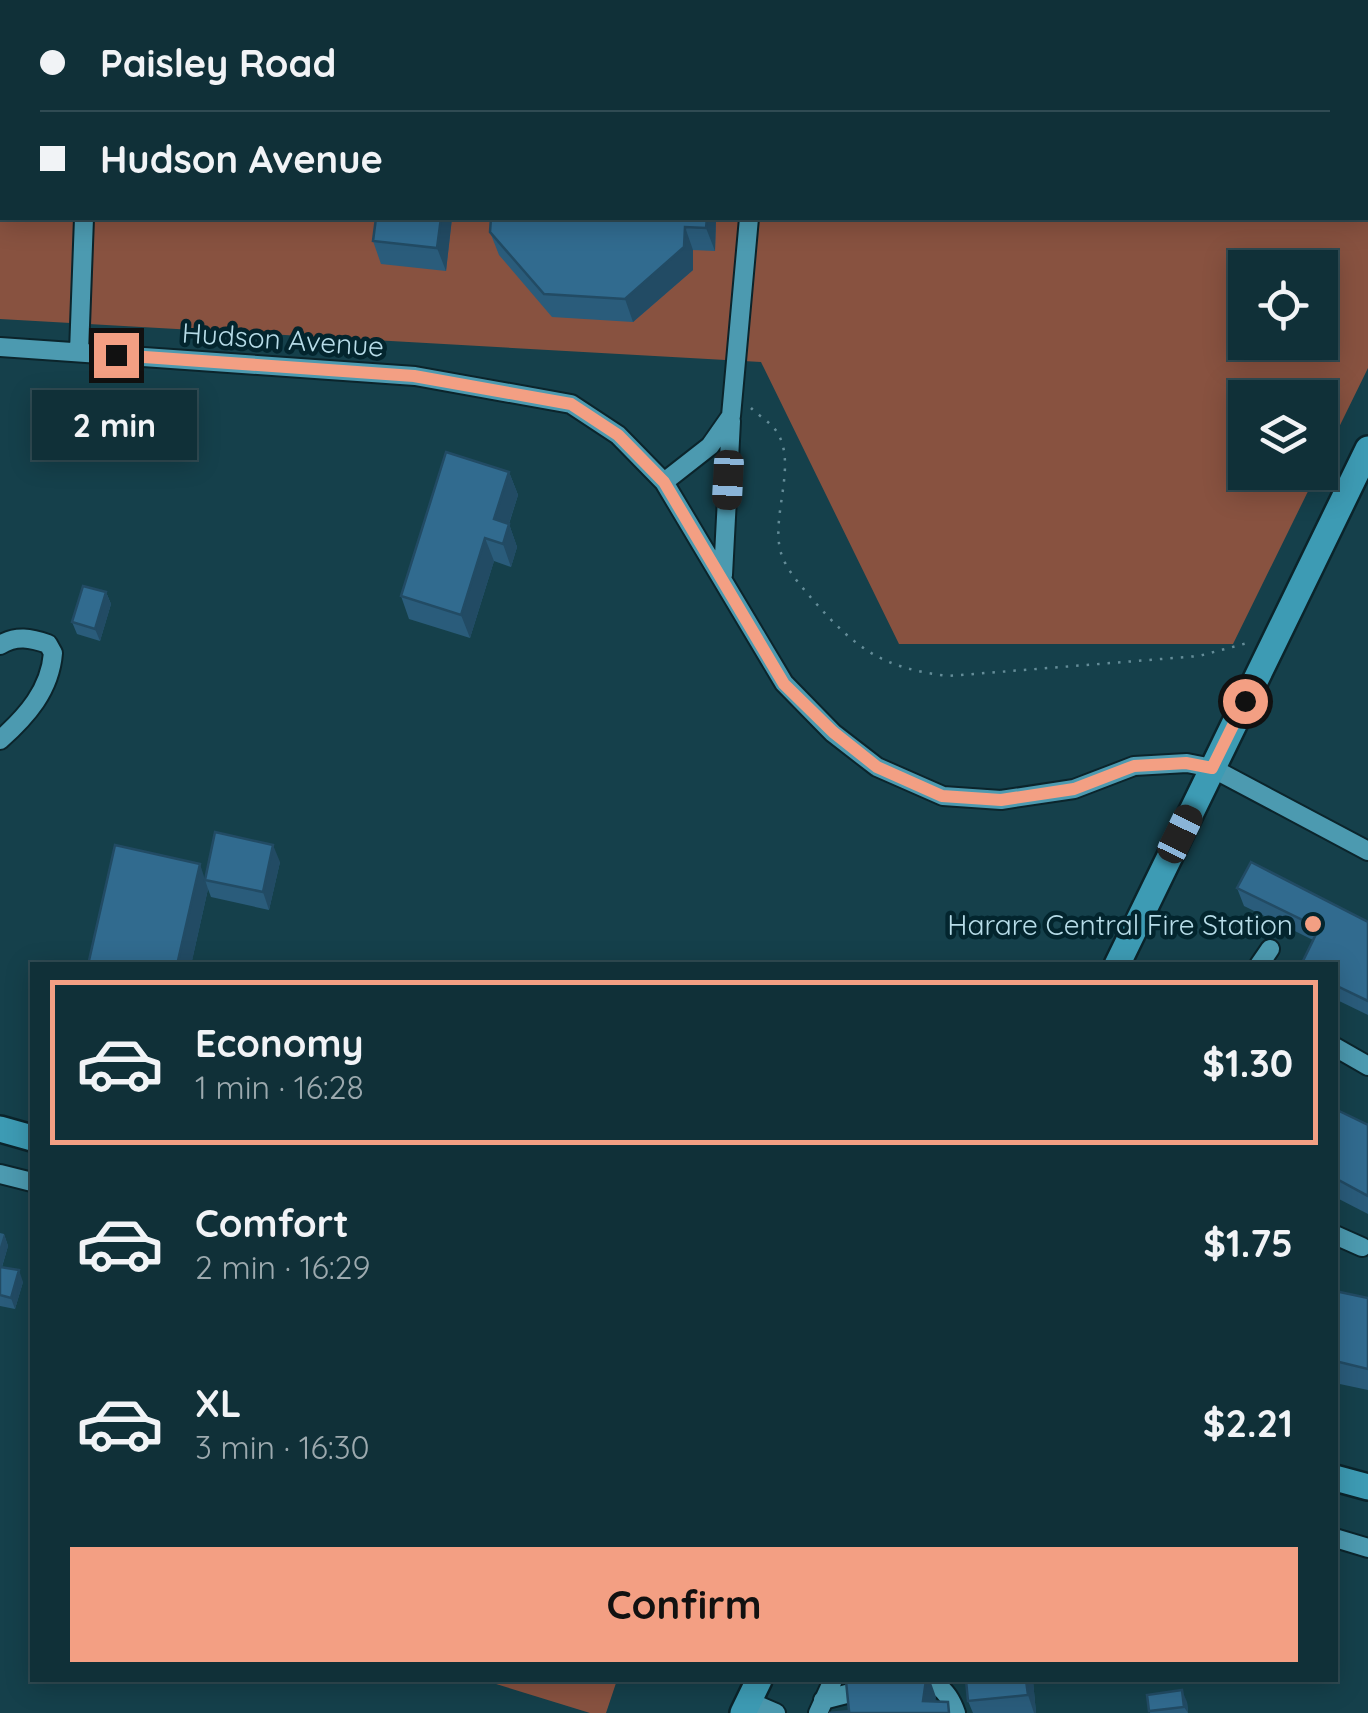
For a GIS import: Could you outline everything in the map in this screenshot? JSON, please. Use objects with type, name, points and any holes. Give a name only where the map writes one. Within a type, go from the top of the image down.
[{"type":"main road","points":[[1118,962],[1368,450]]},
{"type":"main road","points":[[0,1129],[30,1137]]},
{"type":"main road","points":[[1338,1479],[1368,1487]]},
{"type":"street","points":[[79,352],[84,220]]},
{"type":"street","points":[[722,577],[731,416],[749,220]]},
{"type":"street","name":"Hudson Avenue","points":[[0,347],[414,376],[571,404],[618,435],[664,482],[784,684],[833,732],[877,767],[942,796],[1001,800],[1074,789],[1134,766],[1186,763],[1212,768]]},
{"type":"street","points":[[664,482],[710,446],[731,416]]},
{"type":"street","points":[[0,645],[11,638],[34,638],[48,644],[52,653],[41,695],[0,740]]},
{"type":"street","points":[[1212,768],[1368,851]]},
{"type":"street","points":[[1338,1049],[1368,1066]]},
{"type":"street","points":[[0,1174],[30,1182]]},
{"type":"street","points":[[1338,1236],[1362,1246]]},
{"type":"street","points":[[1338,1539],[1368,1548]]},
{"type":"street","points":[[821,1706],[833,1682]]},
{"type":"street","points":[[821,1706],[885,1684],[903,1682]]},
{"type":"street","points":[[930,1682],[940,1684],[950,1696],[956,1713]]},
{"type":"street","points":[[750,1698],[776,1713]]},
{"type":"path","points":[[734,394],[776,431],[785,480],[777,522],[782,555],[796,580],[830,620],[869,654],[910,672],[948,676],[1199,656],[1278,634]]},
{"type":"shaded area","points":[[0,220],[1368,220],[1368,368],[1338,429],[1338,380],[1228,380],[1228,490],[1309,490],[1233,644],[899,644],[761,362],[0,319]]},
{"type":"shaded area","points":[[489,1682],[616,1682],[606,1713],[590,1713]]},
{"type":"building","points":[[376,220],[441,220],[437,248],[373,241]]},
{"type":"building","points":[[491,220],[707,220],[706,228],[685,227],[684,247],[625,299],[544,294],[490,232]]},
{"type":"building","points":[[446,452],[509,472],[494,519],[509,524],[503,544],[485,538],[461,615],[401,596]]},
{"type":"building","points":[[83,586],[106,592],[95,629],[72,622]]},
{"type":"building","points":[[215,832],[273,845],[263,892],[205,880]]},
{"type":"building","points":[[115,845],[200,864],[178,962],[89,962]]},
{"type":"building","points":[[1251,862],[1368,922],[1368,1001],[1338,986],[1338,962],[1302,962],[1319,928],[1237,888]]},
{"type":"building","points":[[1338,1110],[1368,1125],[1368,1196],[1338,1180]]},
{"type":"building","points":[[0,1267],[19,1270],[11,1298],[0,1295]]},
{"type":"building","points":[[1338,1292],[1368,1298],[1368,1369],[1338,1362]]},
{"type":"building","points":[[846,1682],[926,1682],[923,1701],[948,1702],[949,1713],[829,1713],[849,1711]]},
{"type":"building","points":[[966,1682],[1026,1682],[1028,1695],[968,1701]]},
{"type":"building","points":[[1182,1690],[1184,1707],[1149,1711],[1147,1695]]},
{"type":"place","name":"Harare Central Fire Station","points":[[1313,924]]},
{"type":"route","points":[[116,355],[414,376],[571,404],[618,435],[664,482],[784,684],[833,732],[877,767],[942,796],[1001,800],[1074,789],[1134,766],[1186,763],[1212,768],[1245,701]]}]
